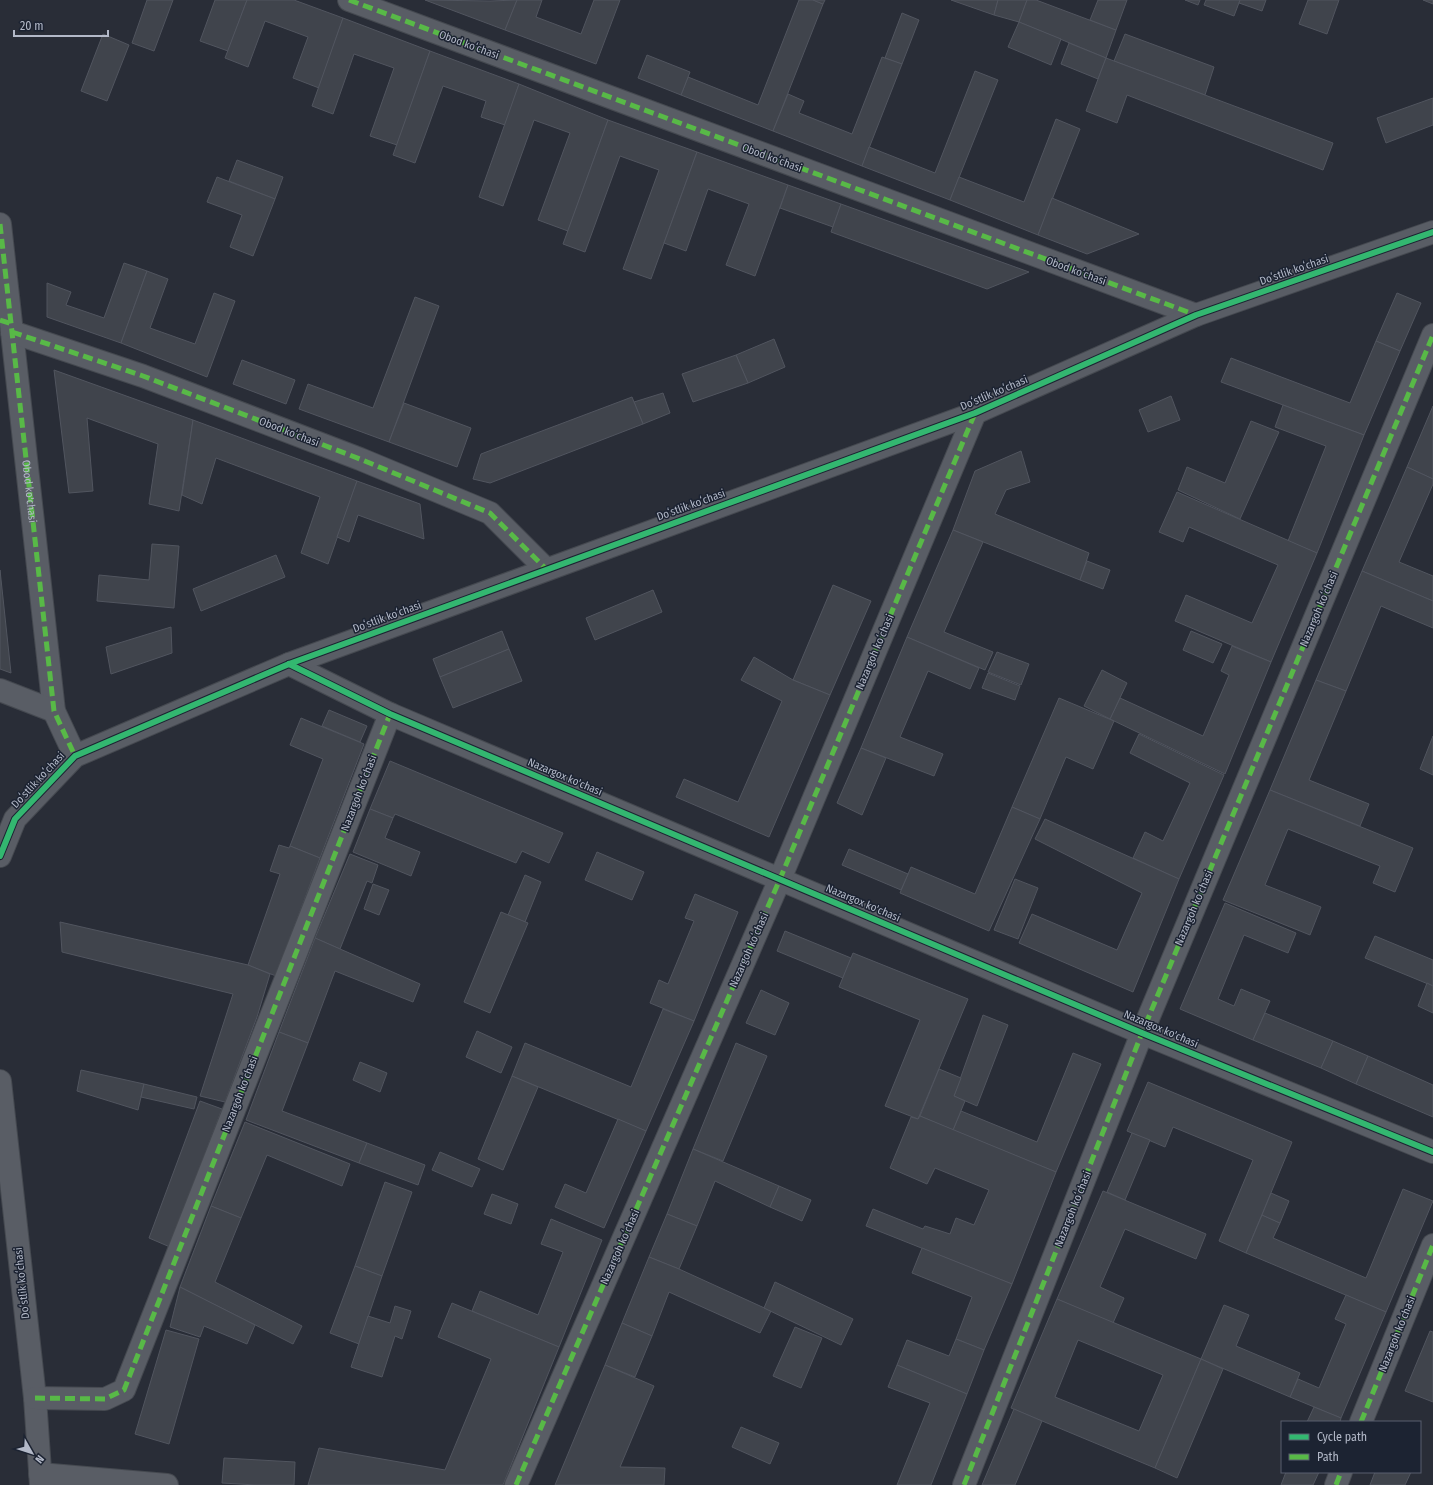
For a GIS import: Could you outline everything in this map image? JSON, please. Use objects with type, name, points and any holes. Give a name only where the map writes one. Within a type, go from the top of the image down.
[{"type":"street","name":"Obod koʻchasi","points":[[349,0],[1196,315]]},
{"type":"street","name":"Obod ko'chasi","points":[[0,224],[8,325],[54,711],[75,756]]},
{"type":"street","name":"Doʻstlik koʻchasi","points":[[0,856],[15,819],[75,756],[289,664],[975,413],[1196,315],[1433,232]]},
{"type":"street","name":"Obod koʻchasi","points":[[8,325],[360,459],[490,513],[546,569]]},
{"type":"street","name":"Nazargoh koʻchasi","points":[[964,1485],[1142,1033],[1433,335]]},
{"type":"street","name":"Nazargoh koʻchasi","points":[[516,1485],[780,879],[975,413]]},
{"type":"street","name":"Nazargox ko'chasi","points":[[289,664],[390,714],[1142,1033],[1433,1152]]},
{"type":"street","points":[[0,690],[54,711]]},
{"type":"street","name":"Nazargoh koʻchasi","points":[[35,1398],[105,1399],[124,1390],[390,714]]},
{"type":"street","name":"Doʻstlik koʻchasi","points":[[0,1081],[35,1398],[41,1479]]},
{"type":"street","name":"Nazargoh koʻchasi","points":[[1361,1421],[1433,1245]]},
{"type":"street","points":[[1336,1485],[1341,1473]]},
{"type":"street","points":[[41,1479],[167,1485]]},
{"type":"building","points":[[147,0],[173,0],[154,51],[132,43]]},
{"type":"building","points":[[215,0],[247,0],[228,51],[200,41]]},
{"type":"building","points":[[247,0],[294,0],[343,18],[319,88],[293,78],[308,37],[265,21],[248,67],[225,58]]},
{"type":"building","points":[[425,0],[490,1],[517,0],[505,30]]},
{"type":"building","points":[[517,0],[542,0],[536,17],[581,34],[594,0],[620,0],[596,64],[505,30]]},
{"type":"building","points":[[799,0],[813,0],[823,4],[773,131],[681,95],[688,77],[758,105]]},
{"type":"building","points":[[813,0],[825,0],[823,4]]},
{"type":"building","points":[[951,0],[998,0],[994,15]]},
{"type":"building","points":[[998,0],[1027,0],[1019,22],[994,15]]},
{"type":"building","points":[[1027,0],[1036,0],[1116,30],[1106,58],[1019,22]]},
{"type":"building","points":[[1098,0],[1127,0],[1116,30],[1090,20]]},
{"type":"building","points":[[1185,0],[1200,0],[1198,5]]},
{"type":"building","points":[[1206,0],[1240,0],[1234,16],[1204,5]]},
{"type":"building","points":[[1240,0],[1266,0],[1262,11],[1239,3]]},
{"type":"building","points":[[1308,0],[1339,0],[1327,34],[1299,24]]},
{"type":"building","points":[[1423,0],[1433,0],[1433,4]]},
{"type":"building","points":[[902,13],[919,20],[902,64],[885,58]]},
{"type":"building","points":[[343,18],[430,51],[397,145],[370,136],[394,68],[354,54],[333,114],[312,106]]},
{"type":"building","points":[[1019,22],[1061,39],[1051,65],[1008,47]]},
{"type":"building","points":[[103,34],[129,45],[107,101],[81,91]]},
{"type":"building","points":[[1125,34],[1214,67],[1205,95],[1114,61]]},
{"type":"building","points":[[1069,43],[1106,58],[1098,79],[1061,64]]},
{"type":"building","points":[[430,51],[519,84],[505,125],[481,117],[486,101],[443,86],[415,163],[393,155]]},
{"type":"building","points":[[647,55],[690,72],[681,95],[638,78]]},
{"type":"building","points":[[882,57],[902,64],[862,166],[773,131],[788,94],[804,101],[799,113],[852,134]]},
{"type":"building","points":[[1106,58],[1333,143],[1323,170],[1127,95],[1117,123],[1086,111]]},
{"type":"building","points":[[975,71],[998,80],[950,200],[862,166],[869,147],[935,173]]},
{"type":"building","points":[[519,84],[608,120],[568,231],[538,220],[570,133],[534,120],[503,206],[479,197]]},
{"type":"building","points":[[1433,98],[1433,125],[1386,143],[1377,118]]},
{"type":"building","points":[[1056,119],[1080,129],[1038,235],[950,200],[959,177],[1024,202]]},
{"type":"building","points":[[608,120],[697,152],[651,279],[623,269],[659,170],[620,156],[585,252],[563,244]]},
{"type":"building","points":[[697,152],[788,185],[755,276],[726,265],[749,204],[708,189],[686,251],[664,243]]},
{"type":"building","points":[[237,160],[283,177],[275,199],[229,181]]},
{"type":"building","points":[[217,177],[275,199],[253,256],[230,247],[242,215],[207,202]]},
{"type":"building","points":[[788,185],[841,204],[833,227],[780,208]]},
{"type":"building","points":[[1052,198],[1139,234],[1087,254],[1038,235]]},
{"type":"building","points":[[841,204],[1029,272],[987,289],[831,232]]},
{"type":"building","points":[[124,263],[147,271],[121,343],[47,317],[47,283],[71,292],[66,305],[104,318]]},
{"type":"building","points":[[147,271],[168,279],[150,328],[195,344],[214,293],[235,301],[207,377],[121,343]]},
{"type":"building","points":[[1397,293],[1421,303],[1400,351],[1376,341]]},
{"type":"building","points":[[415,297],[439,306],[389,442],[299,409],[308,384],[373,408]]},
{"type":"building","points":[[774,339],[785,367],[748,383],[736,355]]},
{"type":"building","points":[[1376,341],[1400,351],[1364,435],[1221,382],[1231,358],[1350,403]]},
{"type":"building","points":[[736,355],[748,383],[693,402],[682,374]]},
{"type":"building","points":[[242,360],[295,380],[286,404],[233,384]]},
{"type":"building","points":[[54,370],[193,420],[179,511],[149,504],[158,444],[87,418],[93,491],[69,493]]},
{"type":"building","points":[[663,393],[670,413],[643,424],[634,402]]},
{"type":"building","points":[[1171,396],[1180,420],[1148,432],[1139,410]]},
{"type":"building","points":[[632,397],[643,424],[490,483],[473,479],[481,454]]},
{"type":"building","points":[[404,403],[471,428],[457,467],[389,442]]},
{"type":"building","points":[[1283,405],[1364,435],[1317,553],[1288,541],[1326,446],[1275,427]]},
{"type":"building","points":[[1433,406],[1433,479],[1407,467]]},
{"type":"building","points":[[193,420],[357,481],[328,564],[301,553],[320,497],[216,458],[202,504],[182,495]]},
{"type":"building","points":[[1251,421],[1279,432],[1240,519],[1178,490],[1187,467],[1225,483]]},
{"type":"building","points":[[1021,451],[1030,482],[1006,490],[995,514],[1089,553],[1080,580],[953,530],[975,471]]},
{"type":"building","points":[[1407,467],[1433,479],[1433,484],[1399,562],[1433,576],[1433,601],[1362,571]]},
{"type":"building","points":[[357,481],[420,504],[424,539],[358,515],[349,542],[337,537]]},
{"type":"building","points":[[1177,492],[1317,553],[1271,662],[1175,621],[1186,595],[1252,623],[1278,565],[1189,527],[1183,542],[1159,532]]},
{"type":"building","points":[[953,530],[983,542],[944,632],[993,652],[985,670],[907,637]]},
{"type":"building","points":[[152,544],[179,546],[174,608],[97,601],[99,575],[149,580]]},
{"type":"building","points":[[276,555],[285,577],[201,611],[193,589]]},
{"type":"building","points":[[1087,561],[1110,570],[1103,589],[1080,580]]},
{"type":"building","points":[[0,570],[11,673],[0,669]]},
{"type":"building","points":[[1362,571],[1433,601],[1433,628],[1381,606],[1346,691],[1316,680]]},
{"type":"building","points":[[833,585],[871,601],[830,695],[793,680]]},
{"type":"building","points":[[653,590],[662,612],[595,640],[586,618]]},
{"type":"building","points":[[171,627],[172,653],[111,674],[106,647]]},
{"type":"building","points":[[502,631],[509,649],[440,677],[433,659]]},
{"type":"building","points":[[1191,631],[1222,644],[1213,663],[1183,650]]},
{"type":"building","points":[[907,637],[979,668],[970,689],[928,671],[900,737],[943,754],[934,776],[861,748]]},
{"type":"building","points":[[1232,646],[1271,662],[1225,774],[1110,719],[1120,698],[1203,736],[1229,675],[1221,671]]},
{"type":"building","points":[[509,649],[522,681],[453,708],[440,677]]},
{"type":"building","points":[[997,652],[1029,664],[1021,685],[988,672]]},
{"type":"building","points":[[754,657],[793,680],[830,695],[769,837],[676,797],[684,779],[738,802],[782,701],[741,680]]},
{"type":"building","points":[[1102,670],[1127,683],[1110,719],[1084,706]]},
{"type":"building","points":[[988,673],[1020,686],[1015,700],[982,688]]},
{"type":"building","points":[[1316,680],[1346,691],[1309,780],[1369,804],[1360,826],[1270,790]]},
{"type":"building","points":[[1059,698],[1114,721],[1093,769],[1066,757],[1040,819],[1012,807]]},
{"type":"building","points":[[329,710],[367,726],[360,742],[322,726]]},
{"type":"building","points":[[301,718],[364,744],[320,858],[290,846],[323,759],[290,745]]},
{"type":"building","points":[[1139,734],[1224,775],[1179,879],[1133,858],[1145,832],[1163,841],[1190,783],[1130,753]]},
{"type":"building","points":[[1433,736],[1433,775],[1420,769]]},
{"type":"building","points":[[861,748],[886,758],[862,815],[837,803]]},
{"type":"building","points":[[390,761],[563,833],[549,863],[522,851],[516,863],[395,814],[393,818],[370,809]]},
{"type":"building","points":[[1270,790],[1413,848],[1395,892],[1373,883],[1380,866],[1288,829],[1265,885],[1321,907],[1310,935],[1223,900]]},
{"type":"building","points":[[1012,807],[1040,819],[989,931],[900,893],[911,867],[975,894]]},
{"type":"building","points":[[370,809],[393,818],[385,838],[420,852],[411,876],[353,852]]},
{"type":"building","points":[[1045,819],[1179,879],[1133,992],[1019,943],[1032,914],[1117,950],[1142,893],[1035,839]]},
{"type":"building","points":[[279,845],[289,848],[290,846],[320,858],[276,976],[248,965],[280,874],[270,871]]},
{"type":"building","points":[[849,849],[908,874],[901,890],[842,865]]},
{"type":"building","points":[[597,852],[644,872],[632,900],[585,880]]},
{"type":"building","points":[[350,854],[378,865],[372,883],[367,881],[340,949],[315,938]]},
{"type":"building","points":[[525,875],[541,882],[525,922],[508,915]]},
{"type":"building","points":[[1015,879],[1038,888],[1018,939],[994,930]]},
{"type":"building","points":[[373,884],[389,890],[379,915],[364,909]]},
{"type":"building","points":[[695,894],[738,912],[694,1021],[650,1003],[659,980],[668,984],[694,921],[685,918]]},
{"type":"building","points":[[1225,903],[1296,933],[1288,953],[1244,935],[1218,999],[1234,1006],[1241,989],[1270,1001],[1253,1040],[1180,1009]]},
{"type":"building","points":[[501,912],[528,923],[490,1013],[464,1002]]},
{"type":"building","points":[[60,922],[248,965],[270,974],[257,1017],[225,1102],[200,1096],[233,994],[62,952]]},
{"type":"building","points":[[785,931],[851,958],[843,978],[777,951]]},
{"type":"building","points":[[1375,936],[1433,960],[1433,986],[1365,958]]},
{"type":"building","points":[[315,938],[420,984],[413,1002],[335,971],[308,1043],[279,1032]]},
{"type":"building","points":[[853,953],[968,999],[918,1119],[885,1106],[920,1020],[839,987]]},
{"type":"building","points":[[1427,983],[1433,986],[1433,1013],[1418,1006]]},
{"type":"building","points":[[761,990],[789,1003],[775,1035],[746,1023]]},
{"type":"building","points":[[663,1009],[694,1021],[646,1131],[512,1076],[525,1043],[631,1087]]},
{"type":"building","points":[[1265,1013],[1333,1041],[1321,1068],[1253,1040]]},
{"type":"building","points":[[983,1015],[1008,1025],[977,1106],[954,1096]]},
{"type":"building","points":[[477,1031],[512,1047],[501,1073],[466,1057]]},
{"type":"building","points":[[279,1032],[308,1043],[282,1111],[367,1143],[359,1163],[246,1120]]},
{"type":"building","points":[[1333,1041],[1368,1056],[1356,1084],[1321,1068]]},
{"type":"building","points":[[736,1043],[767,1056],[723,1161],[693,1149]]},
{"type":"building","points":[[1073,1053],[1101,1064],[1056,1172],[953,1130],[961,1111],[1037,1142]]},
{"type":"building","points":[[1368,1056],[1433,1085],[1433,1117],[1356,1084]]},
{"type":"building","points":[[360,1062],[387,1073],[380,1092],[353,1080]]},
{"type":"building","points":[[939,1069],[961,1078],[954,1096],[965,1101],[953,1130],[920,1116]]},
{"type":"building","points":[[81,1070],[144,1084],[138,1110],[77,1091]]},
{"type":"building","points":[[512,1076],[538,1087],[503,1170],[478,1159]]},
{"type":"building","points":[[1148,1082],[1292,1142],[1246,1253],[1219,1241],[1253,1160],[1173,1127],[1165,1147],[1127,1131]]},
{"type":"building","points":[[144,1084],[197,1097],[194,1109],[141,1097]]},
{"type":"building","points":[[200,1101],[222,1109],[170,1247],[149,1238]]},
{"type":"building","points":[[920,1116],[1056,1172],[1012,1284],[866,1226],[873,1209],[923,1229],[925,1226],[950,1234],[956,1218],[974,1225],[989,1190],[935,1168],[927,1184],[890,1168],[911,1117],[918,1119]]},
{"type":"building","points":[[618,1119],[646,1131],[604,1228],[555,1207],[565,1184],[586,1193]]},
{"type":"building","points":[[245,1122],[350,1164],[342,1186],[267,1155],[241,1218],[211,1206]]},
{"type":"building","points":[[1132,1133],[1150,1140],[1125,1200],[1107,1192]]},
{"type":"building","points":[[367,1143],[425,1165],[418,1185],[359,1163]]},
{"type":"building","points":[[693,1149],[779,1186],[770,1207],[715,1181],[697,1226],[667,1214]]},
{"type":"building","points":[[440,1152],[480,1169],[472,1187],[432,1170]]},
{"type":"building","points":[[385,1182],[412,1192],[382,1276],[355,1266]]},
{"type":"building","points":[[779,1186],[811,1200],[802,1221],[770,1207]]},
{"type":"building","points":[[1403,1189],[1433,1201],[1386,1312],[1246,1253],[1262,1215],[1280,1223],[1273,1238],[1366,1278]]},
{"type":"building","points":[[1103,1191],[1206,1234],[1196,1259],[1125,1229],[1100,1287],[1124,1298],[1113,1323],[1057,1299]]},
{"type":"building","points":[[1271,1193],[1289,1201],[1280,1223],[1262,1215]]},
{"type":"building","points":[[492,1194],[518,1204],[511,1224],[484,1214]]},
{"type":"building","points":[[211,1206],[241,1218],[215,1282],[302,1326],[293,1344],[180,1287]]},
{"type":"building","points":[[667,1214],[697,1226],[679,1269],[649,1257]]},
{"type":"building","points":[[551,1219],[602,1240],[559,1347],[472,1311],[480,1291],[538,1315],[563,1252],[541,1244]]},
{"type":"building","points":[[922,1248],[1012,1284],[984,1350],[956,1339],[972,1297],[912,1273]]},
{"type":"building","points":[[649,1257],[771,1311],[760,1333],[669,1292],[652,1336],[622,1323]]},
{"type":"building","points":[[355,1266],[382,1276],[359,1344],[330,1333]]},
{"type":"building","points":[[775,1282],[853,1319],[841,1345],[764,1308]]},
{"type":"building","points":[[180,1287],[255,1325],[247,1344],[204,1326],[200,1337],[170,1327]]},
{"type":"building","points":[[1346,1295],[1386,1312],[1341,1418],[1290,1397],[1298,1379],[1319,1388],[1346,1324],[1335,1319]]},
{"type":"building","points":[[1057,1299],[1201,1359],[1155,1468],[1011,1408]],"holes":[[[1078,1340],[1163,1375],[1139,1431],[1055,1397]]]},
{"type":"building","points":[[452,1303],[559,1347],[503,1485],[308,1485],[319,1448],[445,1470],[491,1359],[438,1337]]},
{"type":"building","points":[[1224,1305],[1249,1315],[1236,1346],[1300,1373],[1290,1397],[1201,1359]]},
{"type":"building","points":[[395,1306],[411,1311],[402,1339],[395,1336],[382,1377],[351,1367],[368,1316],[390,1323]]},
{"type":"building","points":[[622,1323],[652,1336],[635,1377],[605,1365]]},
{"type":"building","points":[[795,1327],[822,1338],[801,1388],[773,1376]]},
{"type":"building","points":[[166,1330],[199,1339],[169,1444],[135,1434]]},
{"type":"building","points":[[1430,1331],[1433,1332],[1433,1402],[1405,1391]]},
{"type":"building","points":[[956,1339],[984,1350],[967,1394],[897,1365],[907,1340],[949,1356]]},
{"type":"building","points":[[1201,1359],[1223,1369],[1177,1478],[1155,1468]]},
{"type":"building","points":[[605,1365],[654,1386],[620,1467],[665,1468],[664,1485],[555,1485]]},
{"type":"building","points":[[897,1365],[967,1394],[931,1485],[897,1485],[930,1403],[888,1387]]},
{"type":"building","points":[[1314,1407],[1341,1418],[1340,1421],[1307,1421]]},
{"type":"building","points":[[1014,1409],[1042,1421],[1015,1485],[982,1485]]},
{"type":"building","points":[[741,1427],[779,1443],[770,1464],[732,1447]]},
{"type":"building","points":[[224,1458],[295,1462],[294,1485],[222,1483]]},
{"type":"building","points":[[1286,1473],[1319,1473],[1313,1485],[1281,1485]]},
{"type":"building","points":[[1375,1473],[1411,1473],[1405,1485],[1370,1485]]},
{"type":"marked path","points":[[349,0],[1196,315]]},
{"type":"marked path","points":[[0,224],[54,711],[75,756]]},
{"type":"marked path","points":[[0,320],[12,324]]},
{"type":"marked path","points":[[12,332],[143,376],[360,459],[490,513],[546,569]]},
{"type":"marked path","points":[[964,1485],[1142,1033],[1433,335]]},
{"type":"marked path","points":[[516,1485],[780,879],[975,413]]},
{"type":"marked path","points":[[35,1398],[105,1399],[124,1390],[390,714]]},
{"type":"marked path","points":[[1361,1421],[1433,1245]]},
{"type":"marked path","points":[[1336,1485],[1341,1473]]},
{"type":"cycle path","points":[[0,856],[15,819],[75,756],[289,664],[975,413],[1196,315],[1433,232]]},
{"type":"cycle path","points":[[289,664],[390,714],[1142,1033],[1433,1152]]}]
